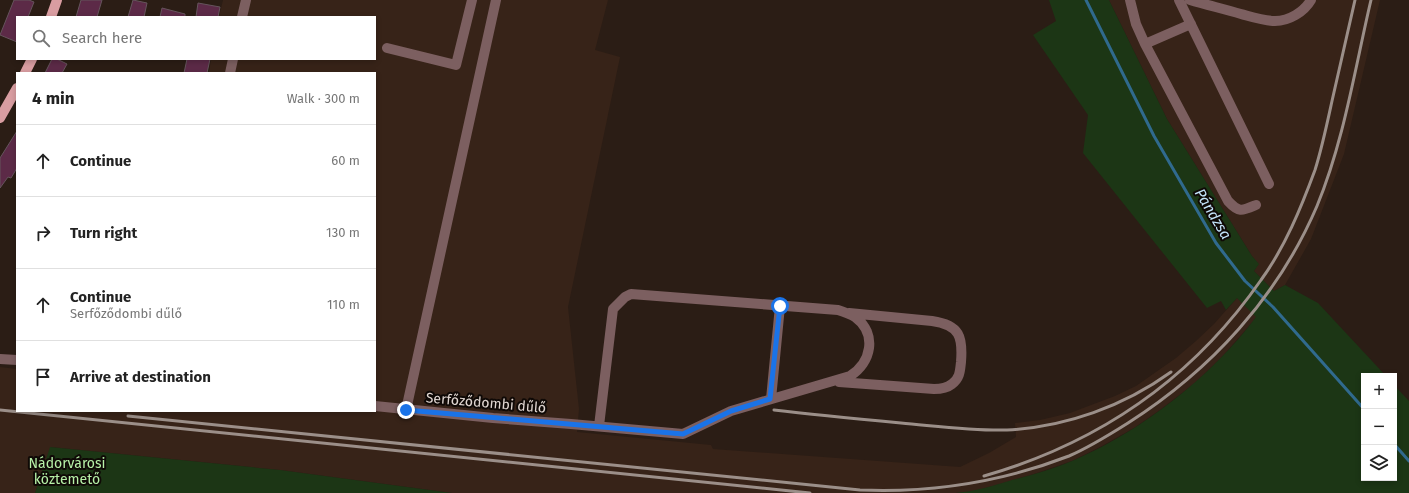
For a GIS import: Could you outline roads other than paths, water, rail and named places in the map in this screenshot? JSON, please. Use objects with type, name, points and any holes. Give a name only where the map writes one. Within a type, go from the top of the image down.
[{"type":"main road","points":[[51,16],[58,0]]},
{"type":"main road","points":[[26,72],[32,60]]},
{"type":"main road","points":[[0,118],[16,90]]},
{"type":"street","points":[[242,16],[246,0]]},
{"type":"street","points":[[387,48],[456,65],[472,0]]},
{"type":"street","points":[[406,410],[496,0]]},
{"type":"street","points":[[1130,0],[1136,24],[1145,44],[1228,201],[1235,209],[1240,210],[1256,205]]},
{"type":"street","points":[[1179,0],[1269,184]]},
{"type":"street","points":[[1190,0],[1260,19],[1276,21],[1286,19],[1297,14],[1309,4],[1311,0]]},
{"type":"street","points":[[1145,44],[1191,24]]},
{"type":"street","points":[[230,72],[233,60]]},
{"type":"street","points":[[599,426],[613,309],[625,297],[631,294],[838,310],[848,313],[932,320],[949,325],[959,335],[962,346],[960,373],[957,379],[948,387],[934,389],[831,382]]},
{"type":"street","points":[[770,399],[780,306]]},
{"type":"street","name":"Serfőződombi dűlő","points":[[376,406],[683,434],[731,411],[831,382],[850,376],[858,371],[867,357],[870,348],[866,331],[861,323],[848,313]]},
{"type":"street","points":[[0,359],[16,360]]},
{"type":"waterway","name":"Pándzsa","points":[[1086,0],[1154,136],[1216,243],[1245,281],[1273,307],[1361,406]]},
{"type":"waterway","name":"Pándzsa","points":[[1395,445],[1409,461]]},
{"type":"railway","points":[[984,476],[1026,462],[1066,445],[1104,425],[1140,402],[1174,376],[1205,347],[1234,315],[1261,280],[1278,254],[1292,227],[1310,184],[1322,145],[1355,0]]},
{"type":"railway","points":[[128,416],[860,490],[914,490],[966,484],[1018,473],[1044,465],[1069,456],[1092,445],[1128,423],[1158,402],[1187,380],[1214,355],[1239,329],[1262,301],[1283,271],[1317,206],[1335,156],[1342,130],[1371,0]]},
{"type":"railway","points":[[774,410],[967,429],[1007,430],[1029,428],[1094,413],[1134,395],[1171,372]]},
{"type":"railway","points":[[0,410],[16,412]]},
{"type":"railway","points":[[20,412],[810,493]]},
{"type":"park label","name":"Nádorvárosi köztemető","points":[[67,472]]}]
